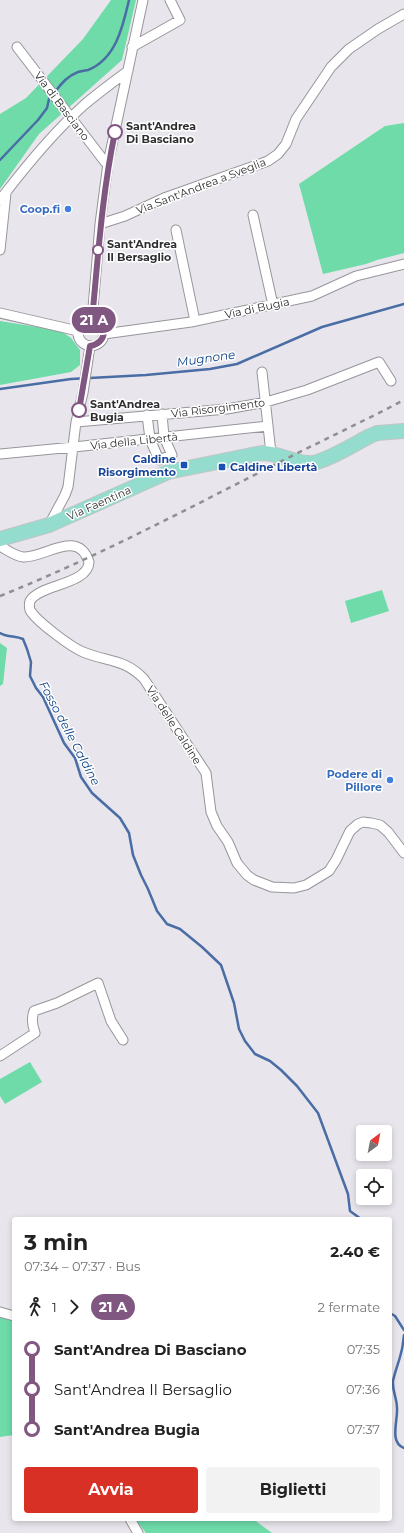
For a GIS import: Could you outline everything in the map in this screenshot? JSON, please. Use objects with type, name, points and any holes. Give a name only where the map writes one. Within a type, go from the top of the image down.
[{"type":"main road","name":"Via Faentina","points":[[0,540],[50,525],[168,472],[262,453],[271,453],[300,461],[314,463],[377,434],[404,431]]},
{"type":"street","points":[[92,320],[100,224],[108,163],[143,0]]},
{"type":"street","points":[[132,47],[180,20],[170,0]]},
{"type":"street","name":"Via Sant'Andrea a Sveglia","points":[[100,224],[124,216],[164,198],[250,169],[268,161],[278,154],[286,144],[296,120],[331,67],[349,49],[378,29],[404,14]]},
{"type":"street","name":"Via di Basciano","points":[[17,47],[105,162],[108,163]]},
{"type":"street","points":[[0,200],[37,154],[71,118],[128,71]]},
{"type":"street","points":[[0,250],[6,191]]},
{"type":"street","points":[[253,215],[273,305]]},
{"type":"street","points":[[176,230],[195,321]]},
{"type":"street","name":"Via di Bugia","points":[[104,334],[195,321],[312,296],[356,276],[404,264]]},
{"type":"street","points":[[0,313],[78,331]]},
{"type":"street","points":[[87,320],[92,320],[100,323],[104,334],[100,342],[96,345],[90,346],[86,345],[80,340],[78,331],[82,323],[87,320]]},
{"type":"street","points":[[50,525],[68,486],[76,422],[83,393],[90,346]]},
{"type":"street","name":"Via Risorgimento","points":[[76,422],[227,409],[266,402],[307,390],[379,362],[391,381]]},
{"type":"street","points":[[262,372],[271,453]]},
{"type":"street","points":[[147,416],[150,439],[159,460],[172,455],[164,437],[162,414]]},
{"type":"street","name":"Via della Libertà","points":[[0,454],[268,426]]},
{"type":"street","name":"Via delle Caldine","points":[[0,546],[22,557],[64,547],[74,546],[83,550],[89,562],[87,569],[73,579],[34,595],[30,601],[30,609],[44,624],[77,649],[126,665],[137,672],[144,679],[206,773],[211,812],[217,826],[228,842],[237,864],[247,875],[254,880],[272,887],[294,888],[306,885],[329,871],[350,831],[358,824],[363,822],[380,825],[388,832],[404,853]]},
{"type":"street","points":[[0,1056],[35,1033],[32,1025],[32,1016],[34,1012],[59,1002],[98,983],[111,1021],[123,1040]]},
{"type":"street","points":[[0,1312],[12,1315]]},
{"type":"street","points":[[131,1521],[138,1533]]},
{"type":"green space","points":[[111,0],[136,0],[122,60],[39,134],[0,189],[0,114],[26,98],[83,39]]},
{"type":"green space","points":[[404,123],[404,253],[323,274],[299,184],[385,126]]},
{"type":"green space","points":[[0,321],[61,331],[71,338],[80,350],[80,365],[71,372],[0,385]]},
{"type":"green space","points":[[382,590],[389,611],[351,623],[345,601]]},
{"type":"green space","points":[[0,643],[7,648],[3,684],[0,686]]},
{"type":"green space","points":[[30,1062],[42,1082],[5,1104],[0,1096],[0,1079]]},
{"type":"green space","points":[[0,1312],[12,1315],[12,1435],[0,1437]]},
{"type":"green space","points":[[137,1521],[256,1521],[272,1533],[146,1533]]},
{"type":"waterway","points":[[55,92],[70,76],[98,65],[112,50],[121,31],[129,0]]},
{"type":"waterway","points":[[0,160],[38,120],[47,108],[49,99],[52,96]]},
{"type":"waterway","name":"Mugnone","points":[[0,389],[71,379],[146,375],[210,369],[237,364],[322,327],[404,304]]},
{"type":"waterway","name":"Fosso delle Caldine","points":[[0,633],[23,639],[31,662],[30,676],[36,688],[43,697],[64,743],[75,758],[81,777],[92,793],[120,818],[129,833],[133,855],[157,911],[167,924],[180,929],[221,965],[234,1003],[239,1029],[245,1041],[255,1054],[270,1061],[281,1070],[297,1086],[318,1113],[348,1194],[350,1211],[358,1217]]},
{"type":"waterway","name":"Fosso delle Caldine","points":[[392,1314],[395,1316],[404,1330]]},
{"type":"waterway","name":"Fosso delle Caldine","points":[[404,1335],[393,1381],[397,1408],[395,1436],[399,1445],[404,1448]]},
{"type":"railway","points":[[0,596],[70,566],[140,533],[404,400]]},
{"type":"bus line","points":[[79,410],[90,346],[96,345],[100,342],[104,334],[104,329],[100,323],[92,320],[100,224],[108,163],[115,132]]},
{"type":"place","name":"Sant'Andrea Di Basciano","points":[[115,132]]},
{"type":"place","name":"Coop.fi","points":[[68,209]]},
{"type":"place","name":"Sant'Andrea Il Bersaglio","points":[[98,250]]},
{"type":"place","name":"Sant'Andrea Bugia","points":[[79,410]]},
{"type":"place","name":"Caldine Risorgimento","points":[[184,465]]},
{"type":"place","name":"Caldine Libertà","points":[[222,467]]},
{"type":"place","name":"Podere di Pillore","points":[[390,780]]}]
